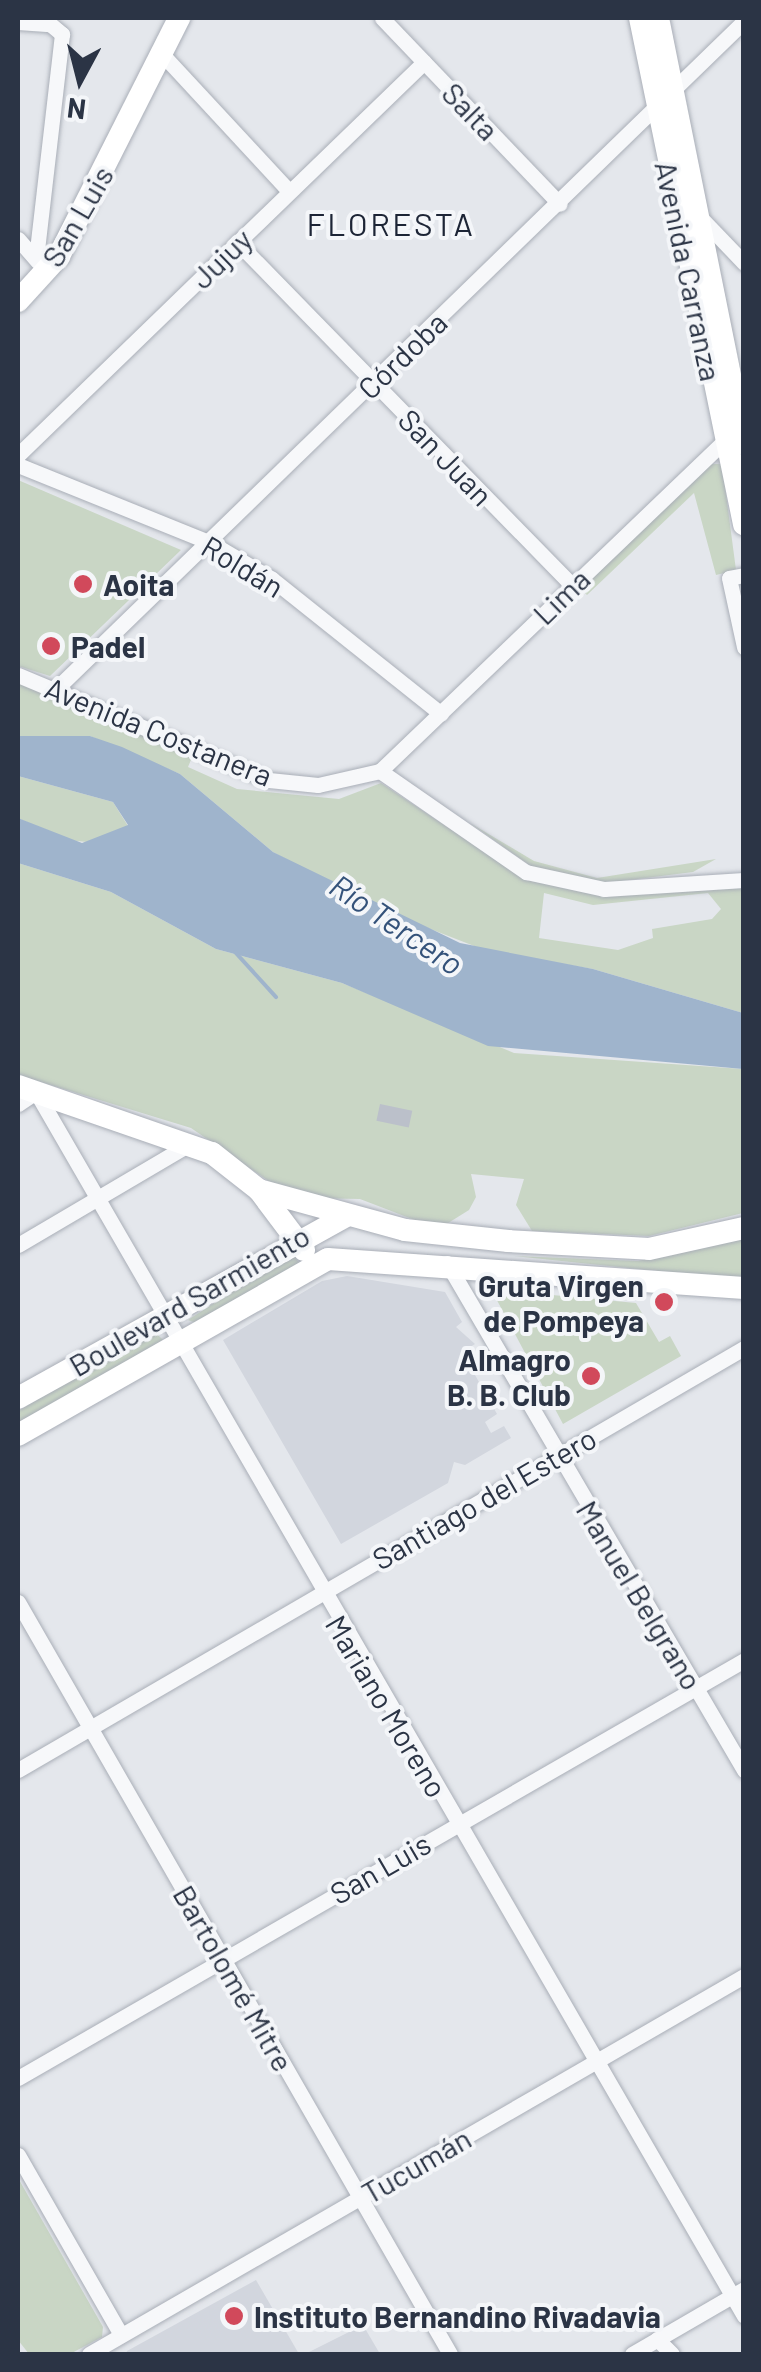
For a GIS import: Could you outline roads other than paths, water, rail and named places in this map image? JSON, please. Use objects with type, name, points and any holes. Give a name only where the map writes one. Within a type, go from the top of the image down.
[{"type":"main road","name":"San Luis","points":[[18,301],[42,266],[179,18]]},
{"type":"main road","name":"Avenida Carranza","points":[[640,18],[709,286],[738,432],[744,524]]},
{"type":"main road","name":"Avenida Carranza","points":[[658,18],[670,186],[738,432]]},
{"type":"main road","points":[[24,1094],[192,1142],[259,1190],[314,1265]]},
{"type":"main road","points":[[259,1190],[406,1230],[508,1242],[648,1249],[744,1228]]},
{"type":"main road","points":[[344,1256],[362,1236],[358,1216]]},
{"type":"main road","name":"Boulevard Sarmiento","points":[[18,1398],[297,1239],[358,1216]]},
{"type":"main road","points":[[506,1269],[508,1242]]},
{"type":"main road","points":[[344,1256],[744,1288]]},
{"type":"main road","name":"Boulevard Sarmiento","points":[[18,1435],[314,1265],[344,1256]]},
{"type":"street","name":"Salta","points":[[382,18],[560,204]]},
{"type":"street","name":"Córdoba","points":[[58,687],[560,204],[744,20]]},
{"type":"street","points":[[18,22],[59,29],[42,266]]},
{"type":"street","points":[[162,54],[289,191]]},
{"type":"street","name":"Jujuy","points":[[18,456],[424,62]]},
{"type":"street","points":[[670,186],[742,261]]},
{"type":"street","points":[[18,239],[42,266]]},
{"type":"street","name":"San Juan","points":[[237,242],[572,585]]},
{"type":"street","points":[[709,286],[715,257],[742,261]]},
{"type":"street","name":"Lima","points":[[380,771],[572,585],[738,432]]},
{"type":"street","name":"Roldán","points":[[18,465],[211,543],[272,579],[442,714]]},
{"type":"street","points":[[744,574],[729,578],[744,646]]},
{"type":"street","name":"Avenida Costanera","points":[[18,675],[58,687],[269,780],[318,785],[380,771]]},
{"type":"street","points":[[380,771],[526,872],[604,889],[743,880]]},
{"type":"street","name":"Mariano Moreno","points":[[24,1094],[98,1198],[320,1594],[594,2062],[738,2292],[744,2316]]},
{"type":"street","points":[[18,1245],[192,1142]]},
{"type":"street","name":"Manuel Belgrano","points":[[447,1264],[744,1770]]},
{"type":"street","name":"Santiago del Estero","points":[[18,1770],[744,1348]]},
{"type":"street","name":"Bartolomé Mitre","points":[[18,1602],[450,2354]]},
{"type":"street","name":"San Luis","points":[[18,2078],[744,1660]]},
{"type":"street","name":"Tucumán","points":[[98,2352],[744,1976]]},
{"type":"street","points":[[18,2155],[122,2335]]},
{"type":"street","points":[[632,2354],[738,2292]]},
{"type":"street","points":[[657,2339],[672,2354]]},
{"type":"water","name":"Río Tercero","points":[[18,736],[90,736],[180,774],[273,852],[460,943],[593,969],[743,1013],[743,1069],[488,1046],[342,983],[216,949],[111,892],[18,863],[18,818],[82,843],[128,825],[113,802],[18,776]]},
{"type":"waterway","points":[[235,952],[276,997]]},
{"type":"place","name":"Aoita","points":[[83,584]]},
{"type":"place","name":"Padel","points":[[51,646]]},
{"type":"place","name":"Gruta Virgen de Pompeya","points":[[664,1302]]},
{"type":"place","name":"Almagro B. B. Club","points":[[591,1376]]},
{"type":"place","name":"Instituto Bernandino Rivadavia","points":[[234,2316]]},
{"type":"district","name":"FLORESTA","points":[[391,223]]}]
